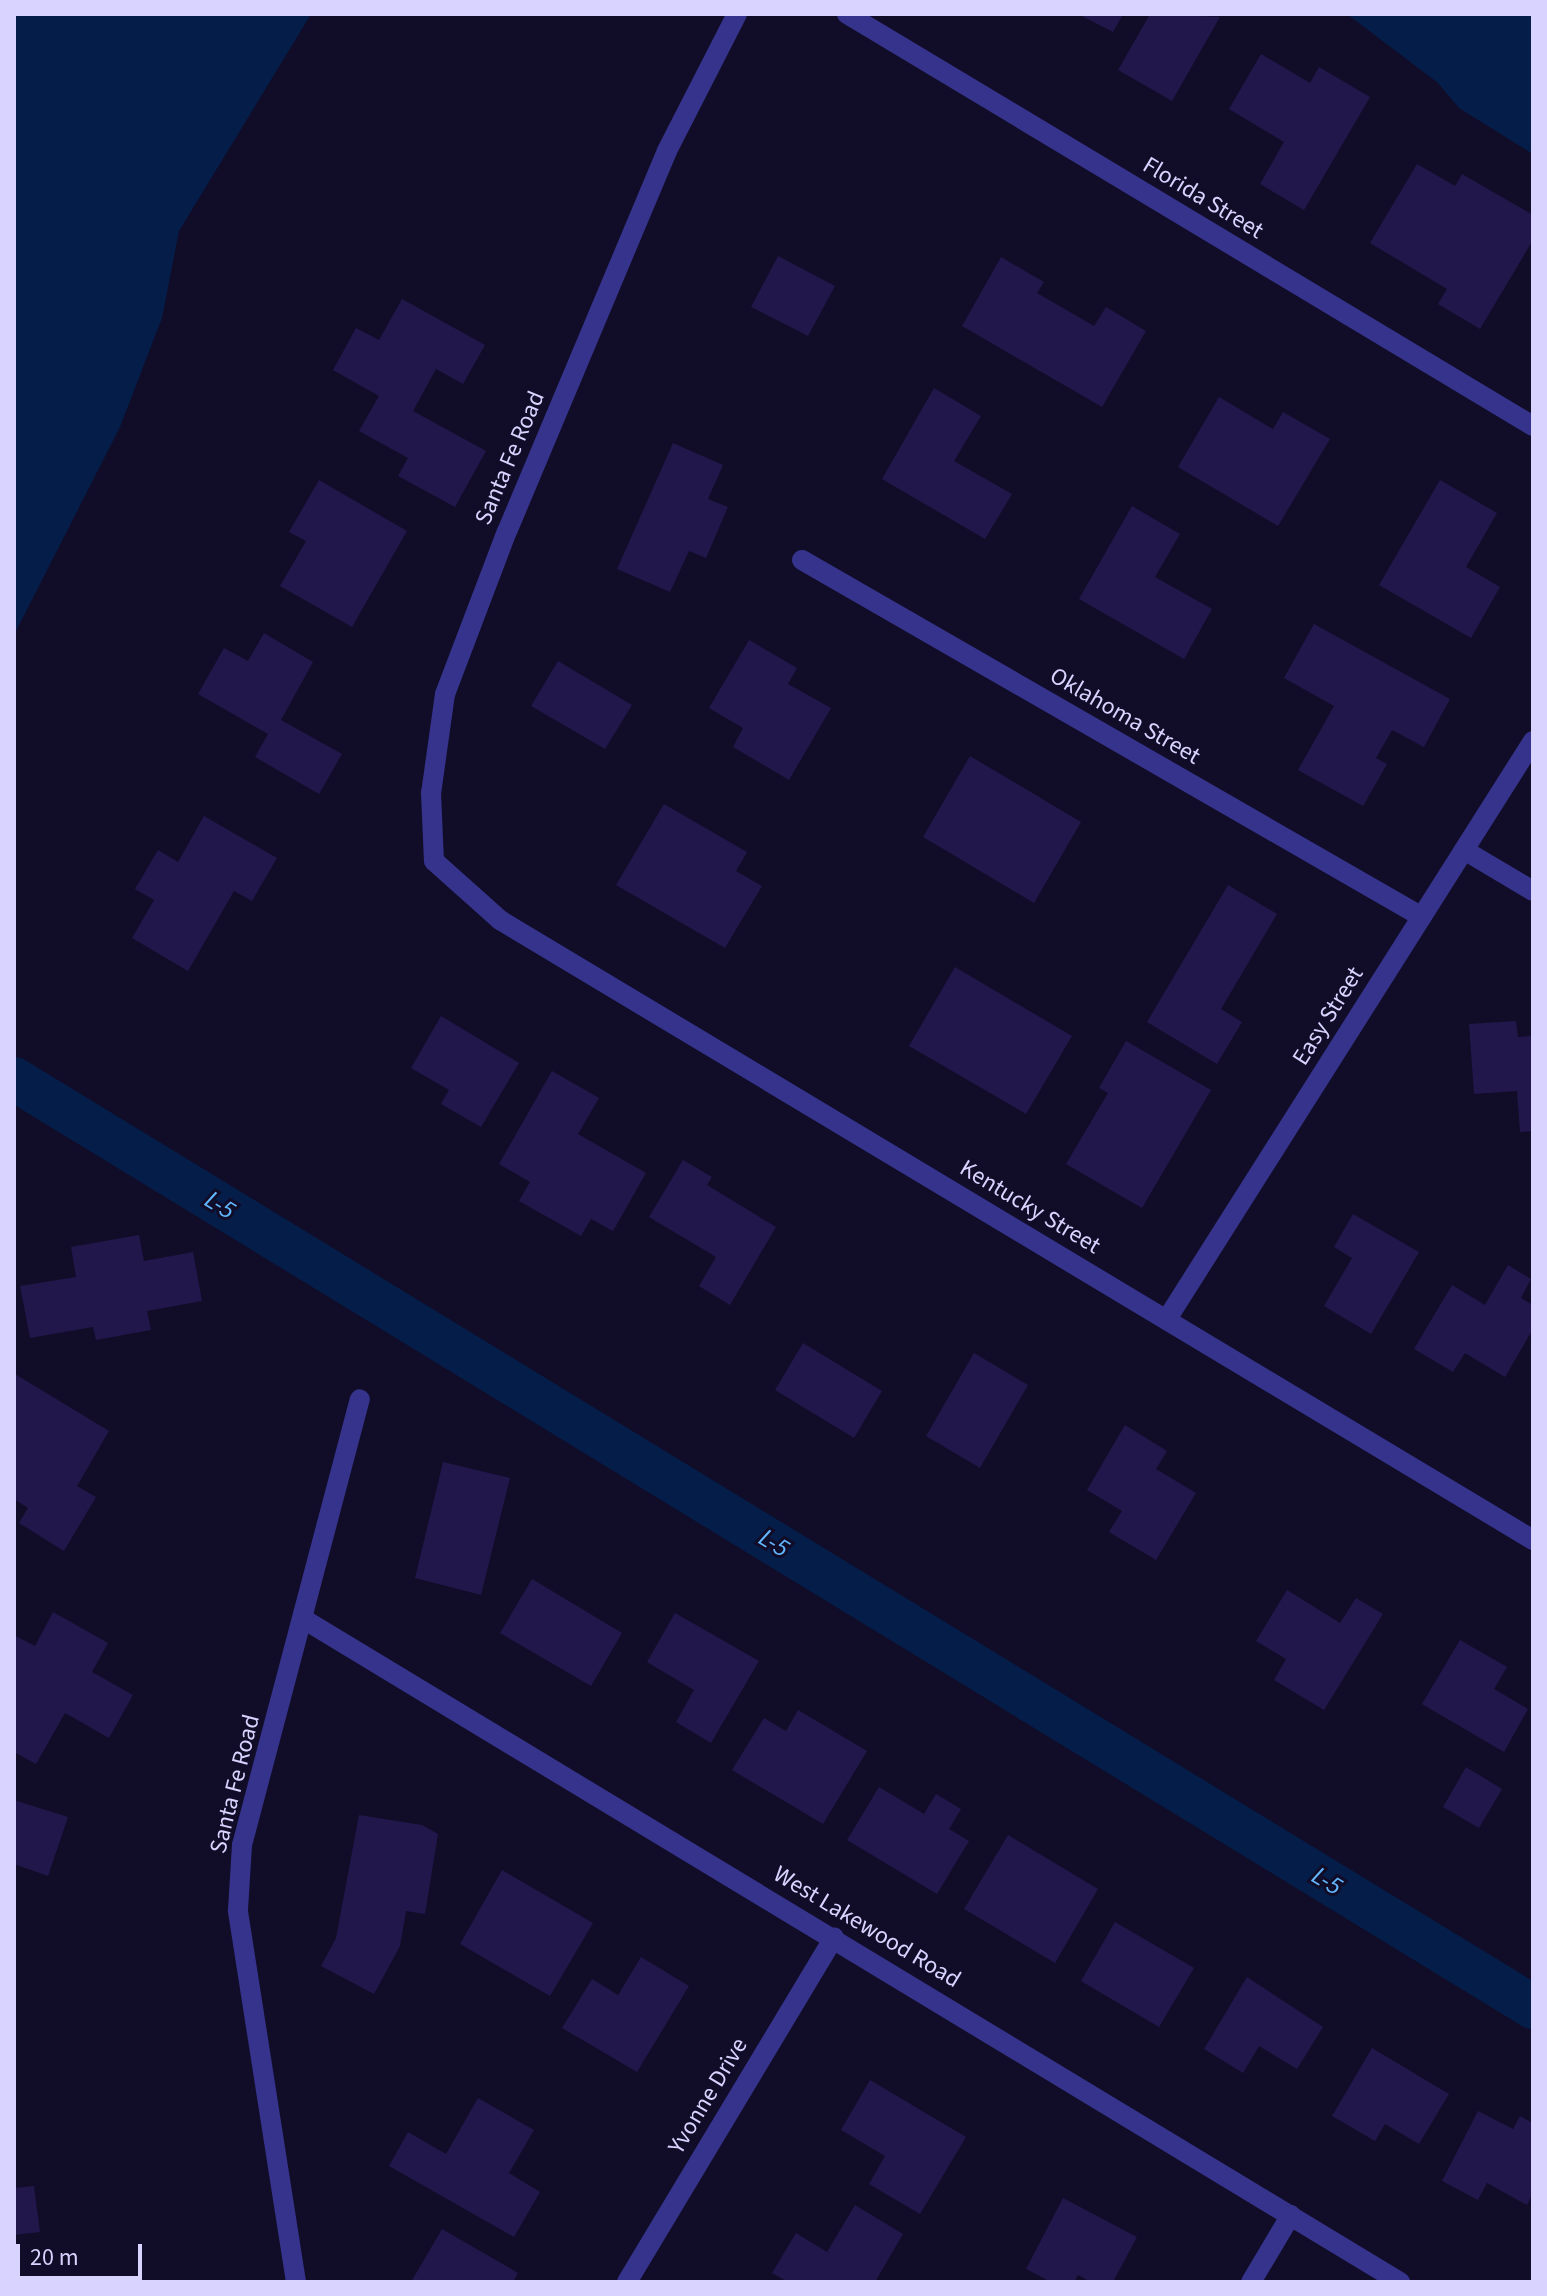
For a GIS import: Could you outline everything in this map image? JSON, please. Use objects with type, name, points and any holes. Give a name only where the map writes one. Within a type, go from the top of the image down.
[{"type":"street","name":"Santa Fe Road","points":[[500,920],[434,861],[431,793],[445,694],[507,531],[667,151],[737,14]]},
{"type":"street","name":"Florida Street","points":[[847,14],[1533,426]]},
{"type":"street","name":"Oklahoma Street","points":[[802,560],[1422,917]]},
{"type":"street","name":"Easy Street","points":[[1167,1319],[1533,741]]},
{"type":"street","points":[[1464,850],[1533,891]]},
{"type":"street","name":"Kentucky Street","points":[[500,920],[1533,1540]]},
{"type":"street","name":"Santa Fe Road","points":[[296,2282],[238,1910],[242,1845],[305,1620],[360,1399]]},
{"type":"street","name":"West Lakewood Road","points":[[305,1620],[834,1937],[1400,2282]]},
{"type":"street","name":"Yvonne Drive","points":[[627,2282],[834,1937]]},
{"type":"street","points":[[1251,2282],[1291,2215]]},
{"type":"water","points":[[14,14],[311,14],[179,231],[162,318],[120,427],[14,635]]},
{"type":"water","points":[[1347,14],[1533,14],[1533,154],[1459,108],[1438,83]]},
{"type":"building","points":[[1078,14],[1123,14],[1113,32]]},
{"type":"building","points":[[1150,14],[1220,17],[1172,101],[1118,70]]},
{"type":"building","points":[[1261,54],[1310,83],[1319,67],[1370,97],[1304,210],[1260,184],[1284,142],[1229,109]]},
{"type":"building","points":[[1417,164],[1455,186],[1462,174],[1533,215],[1533,240],[1480,329],[1438,304],[1447,289],[1370,243]]},
{"type":"building","points":[[778,256],[835,286],[808,336],[751,307]]},
{"type":"building","points":[[1001,257],[1044,282],[1037,293],[1094,326],[1106,307],[1146,331],[1102,407],[962,326]]},
{"type":"building","points":[[402,299],[485,345],[463,384],[436,369],[413,411],[486,451],[455,507],[398,476],[408,458],[359,431],[379,396],[333,370],[356,328],[379,340]]},
{"type":"building","points":[[934,388],[981,416],[954,461],[1012,494],[985,539],[882,479]]},
{"type":"building","points":[[1219,397],[1273,429],[1283,412],[1330,439],[1278,526],[1178,467]]},
{"type":"building","points":[[673,443],[723,465],[708,499],[728,507],[706,558],[689,551],[670,592],[617,569]]},
{"type":"building","points":[[319,480],[407,531],[352,627],[280,586],[306,541],[289,532]]},
{"type":"building","points":[[1440,480],[1497,513],[1466,567],[1500,587],[1471,638],[1379,585]]},
{"type":"building","points":[[1132,506],[1180,534],[1155,577],[1212,609],[1184,659],[1079,599]]},
{"type":"building","points":[[1314,624],[1450,699],[1424,747],[1392,730],[1376,758],[1387,764],[1363,806],[1298,770],[1334,706],[1284,678]]},
{"type":"building","points":[[264,633],[313,662],[281,720],[342,754],[319,794],[255,757],[268,734],[198,694],[224,648],[248,661]]},
{"type":"building","points":[[749,640],[797,668],[788,684],[831,708],[789,780],[733,747],[743,728],[709,708]]},
{"type":"building","points":[[558,661],[632,705],[605,749],[531,706]]},
{"type":"building","points":[[970,756],[1081,822],[1034,903],[923,837]]},
{"type":"building","points":[[664,804],[747,852],[736,871],[762,886],[725,948],[616,885]]},
{"type":"building","points":[[204,816],[277,858],[252,901],[234,891],[188,971],[132,938],[154,900],[135,889],[158,850],[178,862]]},
{"type":"building","points":[[1228,885],[1277,914],[1221,1009],[1242,1022],[1217,1064],[1147,1022]]},
{"type":"building","points":[[955,967],[1072,1036],[1026,1114],[909,1046]]},
{"type":"building","points":[[441,1016],[519,1063],[481,1127],[441,1104],[449,1090],[411,1068]]},
{"type":"building","points":[[1516,1021],[1518,1037],[1533,1036],[1533,1131],[1520,1132],[1517,1091],[1474,1094],[1469,1024]]},
{"type":"building","points":[[1126,1041],[1211,1090],[1142,1208],[1066,1164],[1108,1093],[1099,1088]]},
{"type":"building","points":[[552,1071],[599,1098],[578,1134],[646,1173],[613,1231],[591,1219],[581,1236],[519,1201],[530,1182],[499,1164]]},
{"type":"building","points":[[683,1160],[712,1177],[707,1185],[776,1227],[730,1305],[699,1286],[716,1257],[649,1217]]},
{"type":"building","points":[[1353,1214],[1419,1252],[1371,1334],[1324,1306],[1352,1258],[1334,1247]]},
{"type":"building","points":[[139,1235],[144,1261],[193,1252],[202,1301],[147,1311],[151,1330],[96,1340],[93,1327],[30,1338],[20,1286],[76,1277],[71,1247]]},
{"type":"building","points":[[1508,1265],[1531,1279],[1521,1298],[1533,1305],[1533,1329],[1505,1377],[1465,1353],[1453,1372],[1414,1349],[1452,1285],[1485,1305]]},
{"type":"building","points":[[803,1343],[882,1391],[854,1438],[775,1390]]},
{"type":"building","points":[[974,1353],[1028,1385],[980,1468],[926,1436]]},
{"type":"building","points":[[15,1374],[109,1431],[77,1486],[96,1497],[64,1551],[19,1523],[28,1508],[14,1499]]},
{"type":"building","points":[[1125,1425],[1167,1451],[1156,1469],[1196,1493],[1156,1560],[1109,1532],[1122,1511],[1087,1490]]},
{"type":"building","points":[[443,1462],[510,1478],[481,1595],[415,1578]]},
{"type":"building","points":[[532,1579],[622,1633],[591,1686],[500,1633]]},
{"type":"building","points":[[1287,1590],[1340,1623],[1356,1598],[1383,1614],[1324,1710],[1274,1680],[1286,1659],[1256,1641]]},
{"type":"building","points":[[53,1612],[108,1643],[92,1672],[133,1695],[109,1738],[65,1713],[36,1764],[14,1752],[14,1635],[35,1646]]},
{"type":"building","points":[[675,1613],[759,1661],[711,1743],[676,1722],[694,1690],[647,1662]]},
{"type":"building","points":[[1460,1640],[1507,1667],[1494,1689],[1528,1709],[1504,1752],[1422,1704]]},
{"type":"building","points":[[798,1710],[867,1751],[823,1824],[732,1770],[764,1718],[786,1731]]},
{"type":"building","points":[[1466,1767],[1502,1789],[1479,1828],[1443,1807]]},
{"type":"building","points":[[879,1787],[924,1814],[936,1794],[961,1809],[949,1829],[969,1841],[937,1894],[847,1840]]},
{"type":"building","points":[[14,1800],[68,1817],[48,1876],[14,1864]]},
{"type":"building","points":[[359,1815],[422,1825],[438,1834],[425,1914],[406,1911],[400,1946],[374,1994],[321,1966],[336,1938]]},
{"type":"building","points":[[1008,1835],[1098,1889],[1055,1963],[964,1909]]},
{"type":"building","points":[[502,1870],[593,1923],[550,1996],[460,1944]]},
{"type":"building","points":[[1115,1922],[1194,1968],[1159,2027],[1081,1981]]},
{"type":"building","points":[[641,1957],[689,1986],[637,2072],[562,2028],[592,1979],[618,1995]]},
{"type":"building","points":[[1247,1977],[1323,2027],[1297,2069],[1259,2046],[1243,2073],[1204,2049]]},
{"type":"building","points":[[1372,2048],[1449,2094],[1419,2144],[1385,2124],[1375,2141],[1332,2116]]},
{"type":"building","points":[[870,2080],[966,2137],[920,2214],[869,2184],[885,2156],[841,2130]]},
{"type":"building","points":[[478,2098],[534,2130],[509,2173],[540,2192],[514,2237],[389,2166],[408,2132],[446,2154]]},
{"type":"building","points":[[1478,2111],[1513,2129],[1520,2116],[1533,2123],[1533,2193],[1527,2205],[1487,2183],[1478,2200],[1442,2181]]},
{"type":"building","points":[[34,2186],[40,2232],[14,2235],[14,2188]]},
{"type":"building","points":[[1063,2198],[1137,2237],[1113,2282],[1091,2282],[1078,2275],[1074,2282],[1051,2282],[1026,2269]]},
{"type":"building","points":[[855,2205],[903,2234],[875,2282],[788,2282],[772,2273],[796,2233],[827,2252]]},
{"type":"building","points":[[442,2229],[518,2273],[513,2282],[411,2282]]},
{"type":"waterway","name":"L-5","points":[[14,1079],[1533,2007]]}]
